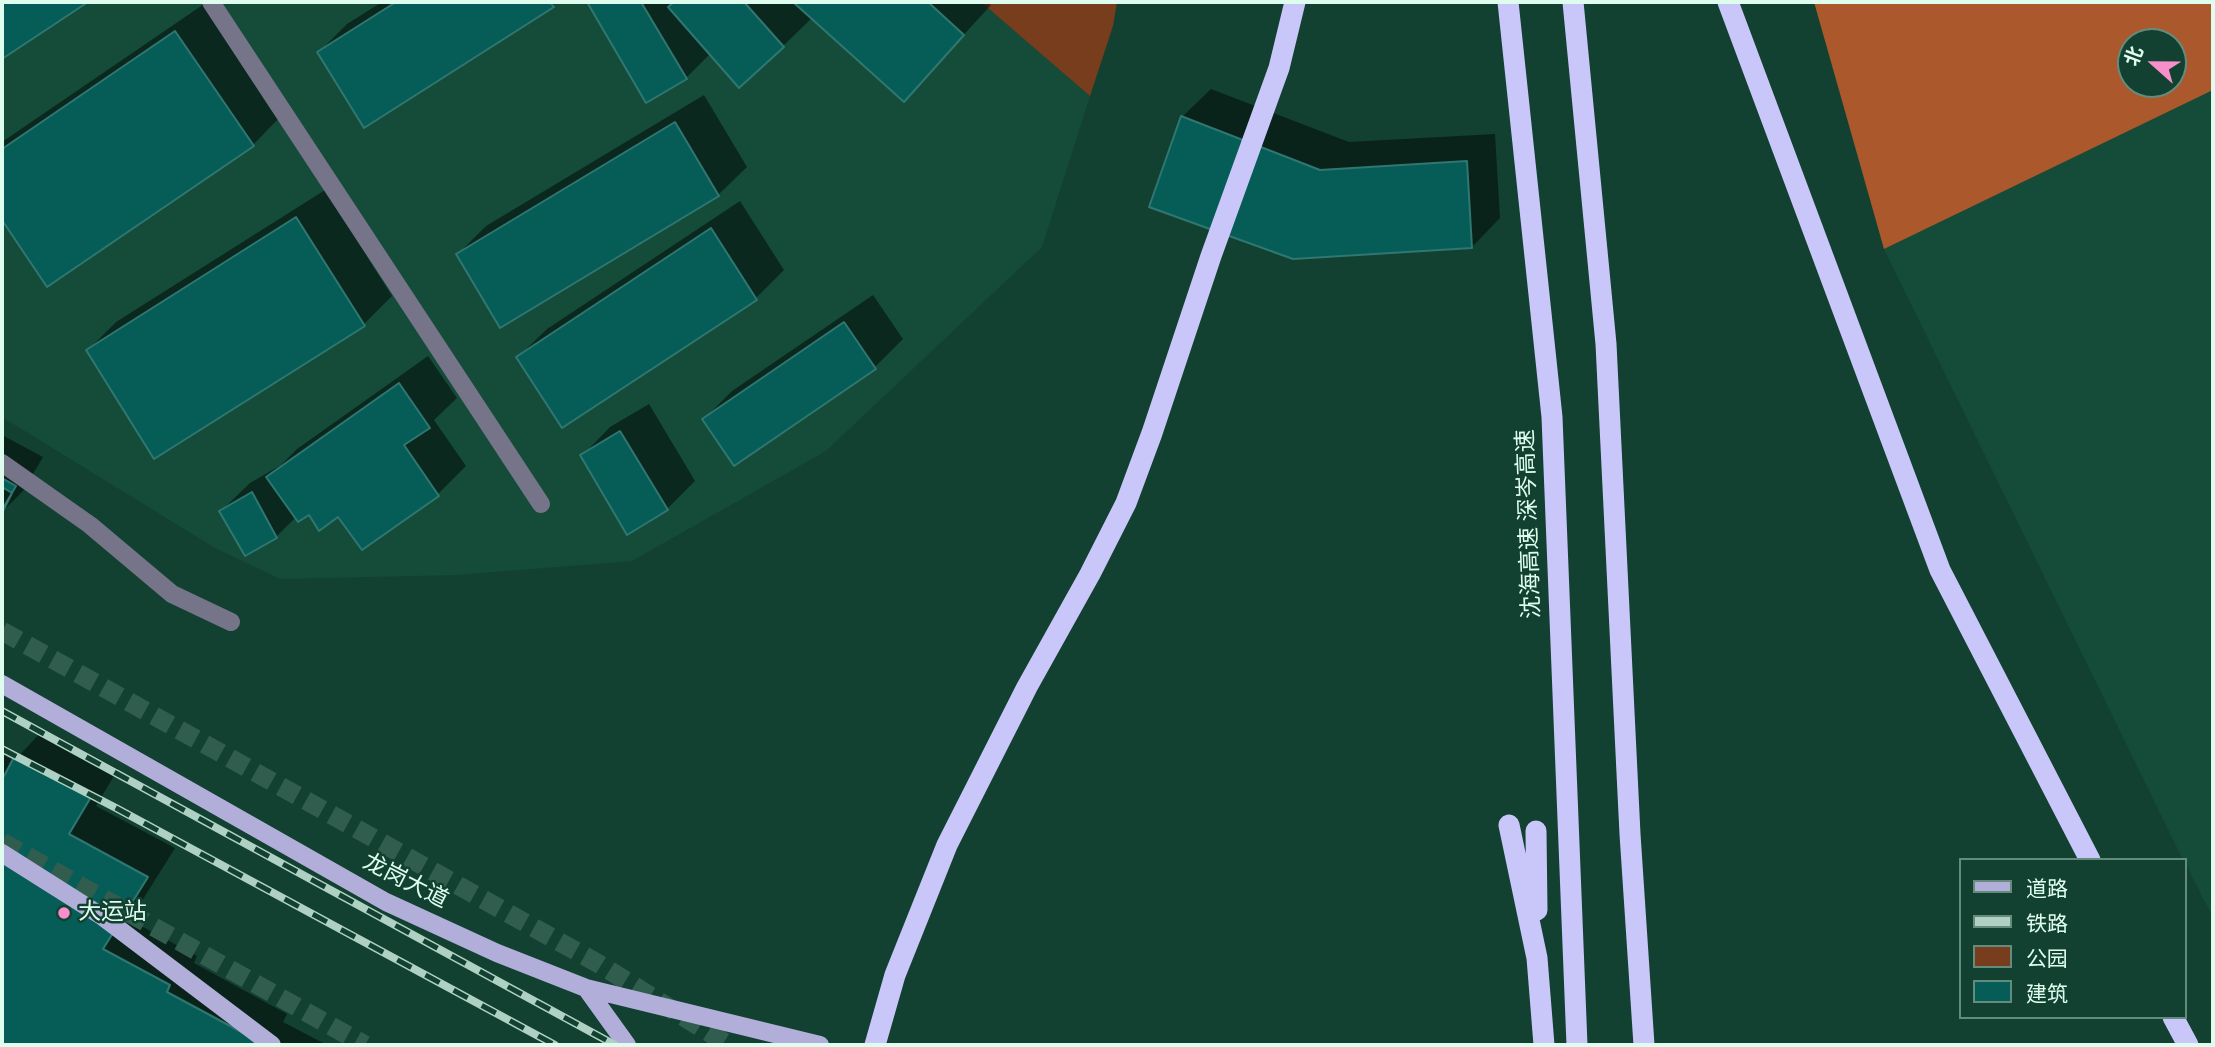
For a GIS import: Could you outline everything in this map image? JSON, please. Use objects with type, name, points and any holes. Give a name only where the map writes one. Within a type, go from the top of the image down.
[{"type":"highway","points":[[875,1045],[895,975],[947,845],[1027,687],[1126,503],[1279,68],[1295,2]]},
{"type":"highway","name":"沈海高速 深岑高速","points":[[1508,2],[1552,417],[1577,1045]]},
{"type":"highway","points":[[1573,2],[1606,344],[1630,834],[1644,1045]]},
{"type":"highway","points":[[1728,2],[1940,570],[2089,858]]},
{"type":"highway","points":[[1510,825],[1537,958]]},
{"type":"highway","points":[[1536,831],[1537,958],[1544,1045]]},
{"type":"highway","points":[[2174,1019],[2188,1045]]},
{"type":"main road","name":"龙岗大道","points":[[2,684],[386,902],[497,953],[586,988],[820,1045]]},
{"type":"main road","points":[[2,853],[103,917],[272,1045]]},
{"type":"main road","points":[[586,988],[626,1045]]},
{"type":"street","points":[[211,2],[541,504]]},
{"type":"street","points":[[2,463],[90,525],[172,594],[231,622]]},
{"type":"shaded area","points":[[2,2],[981,2],[1090,96],[1042,247],[826,451],[632,561],[457,575],[280,579],[215,548],[2,417]]},
{"type":"shaded area","points":[[1814,2],[2213,2],[2213,90],[1884,249]]},
{"type":"shaded area","points":[[2213,90],[2213,917],[2192,877],[2187,858],[2182,858],[1884,249]]},
{"type":"green space","points":[[981,2],[1117,2],[1113,26],[1090,96]]},
{"type":"building","points":[[2,2],[88,2],[2,59]]},
{"type":"building","points":[[396,2],[550,2],[554,7],[364,128],[317,52]]},
{"type":"building","points":[[587,2],[641,2],[687,79],[646,103]]},
{"type":"building","points":[[674,2],[744,2],[784,47],[739,88],[668,7]]},
{"type":"building","points":[[793,2],[928,2],[964,35],[904,102]]},
{"type":"building","points":[[175,31],[254,146],[47,287],[2,220],[2,149]]},
{"type":"building","points":[[1181,116],[1320,170],[1467,161],[1472,248],[1293,259],[1149,207]]},
{"type":"building","points":[[675,122],[719,196],[500,328],[456,254]]},
{"type":"building","points":[[296,217],[365,326],[154,459],[86,350]]},
{"type":"building","points":[[711,228],[757,300],[562,428],[516,357]]},
{"type":"building","points":[[844,322],[876,369],[734,466],[702,419]]},
{"type":"building","points":[[399,383],[430,428],[404,445],[439,496],[362,550],[338,517],[319,531],[309,515],[298,522],[266,477]]},
{"type":"building","points":[[620,431],[668,510],[627,535],[580,455]]},
{"type":"building","points":[[2,478],[16,486],[2,510]]},
{"type":"building","points":[[2,487],[12,493],[2,513]]},
{"type":"building","points":[[252,492],[277,538],[245,556],[219,511]]},
{"type":"building","name":"大运站","points":[[14,757],[91,797],[69,834],[148,877],[103,949],[170,985],[167,992],[260,1042],[259,1045],[2,1045],[2,780]]},
{"type":"tunnel","points":[[2,631],[599,964],[729,1045]]},
{"type":"tunnel","points":[[2,842],[365,1045]]},
{"type":"railway","points":[[2,711],[615,1045]]},
{"type":"railway","points":[[2,749],[555,1045]]},
{"type":"place","name":"大运站","points":[[64,913]]}]
